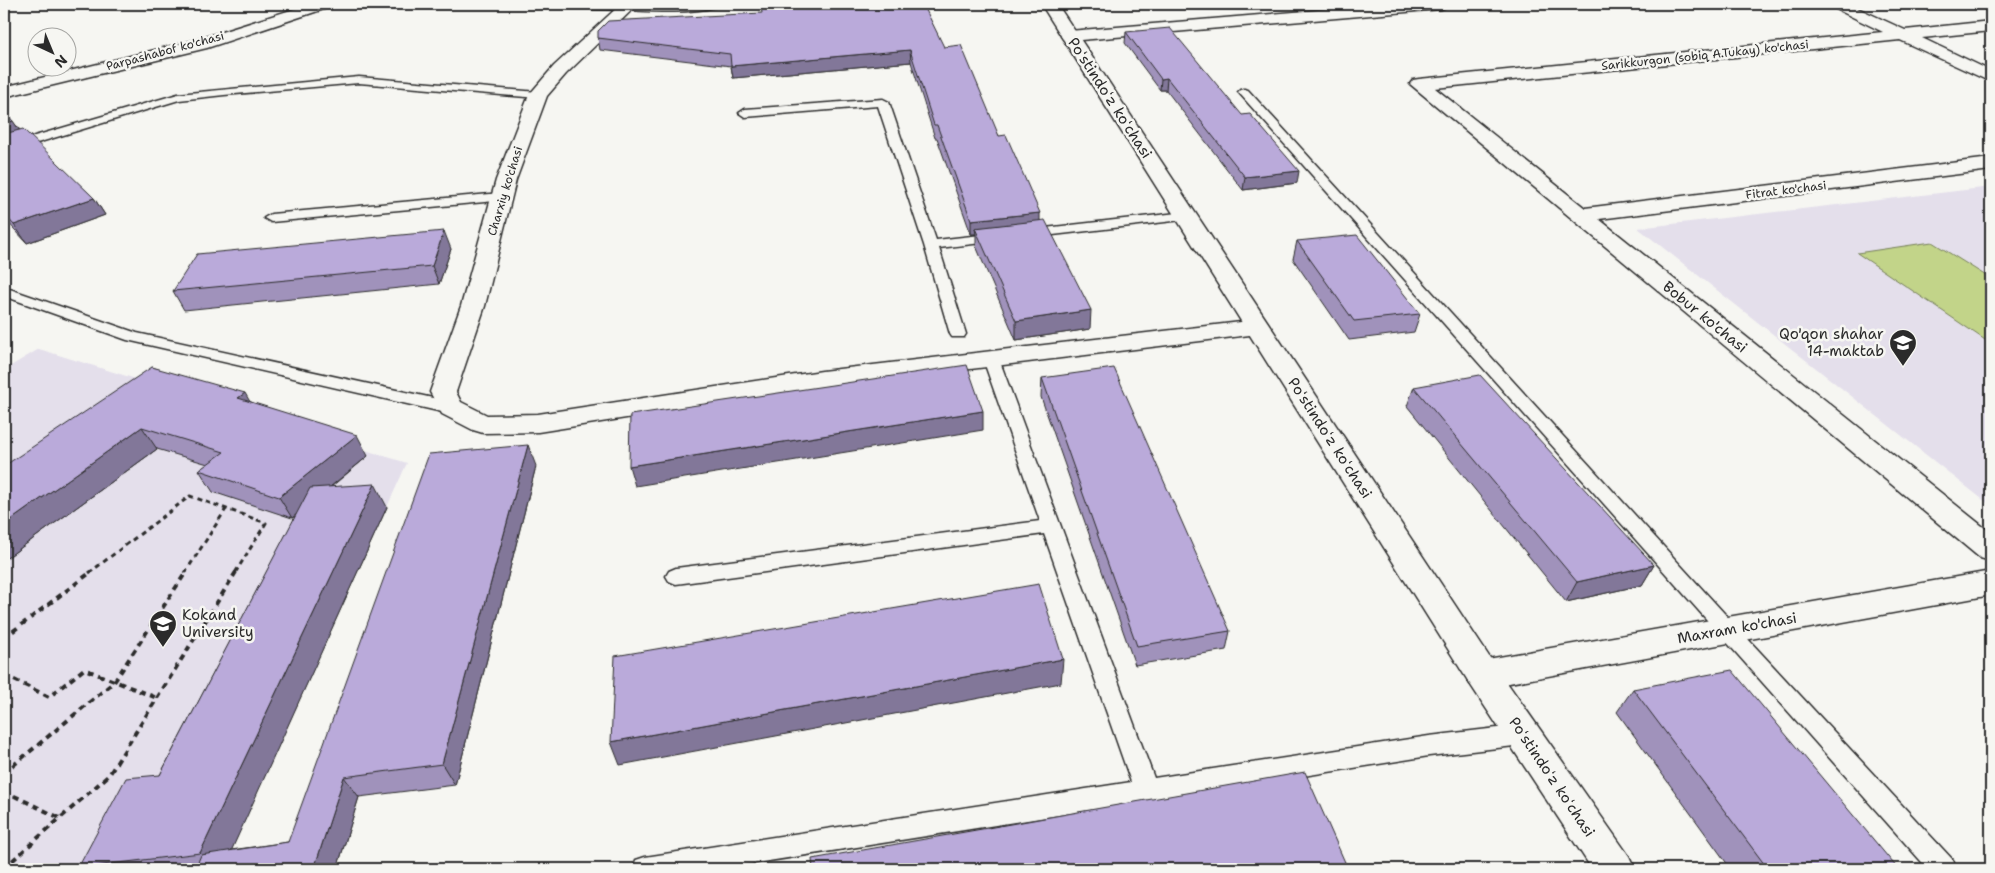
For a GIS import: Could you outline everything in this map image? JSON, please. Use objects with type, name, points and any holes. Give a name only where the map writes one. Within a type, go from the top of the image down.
[{"type":"street","name":"Parpashabof ko'chasi","points":[[4,92],[201,44],[325,4]]},
{"type":"street","points":[[592,4],[681,6],[710,4]]},
{"type":"street","name":"Poʻstindoʻz koʻchasi","points":[[1049,4],[1482,674],[1615,869]]},
{"type":"street","points":[[1069,36],[1441,4]]},
{"type":"street","points":[[1837,4],[1991,77]]},
{"type":"street","name":"Charxiy ko'chasi","points":[[452,408],[443,392],[473,306],[501,197],[538,95],[560,70],[630,5]]},
{"type":"street","name":"Sarikkurgon (sobiq A.Tukay) ko'chasi","points":[[1419,84],[1991,26]]},
{"type":"street","name":"Bobur ko'chasi","points":[[1419,84],[1991,550]]},
{"type":"street","name":"Fitrat ko'chasi","points":[[1580,216],[1991,164]]},
{"type":"street","points":[[452,408],[483,424],[538,423],[822,379],[1258,327]]},
{"type":"street","name":"Maxram ko'chasi","points":[[1482,674],[1991,583]]},
{"type":"lane","points":[[4,149],[178,97],[224,92],[359,80],[538,95]]},
{"type":"lane","points":[[1244,92],[1944,869]]},
{"type":"lane","points":[[745,113],[883,102],[931,245],[958,334]]},
{"type":"lane","points":[[271,218],[501,197]]},
{"type":"lane","points":[[931,245],[1186,216]]},
{"type":"lane","points":[[4,291],[133,337],[452,408]]},
{"type":"lane","points":[[991,359],[1146,790]]},
{"type":"lane","points":[[676,576],[1051,526]]},
{"type":"lane","points":[[645,869],[1429,746],[1523,735]]},
{"type":"path","points":[[4,638],[190,496],[266,523],[109,775],[4,868]]},
{"type":"path","points":[[4,773],[114,682],[226,508]]},
{"type":"path","points":[[4,675],[49,697],[84,669],[157,698]]},
{"type":"path","points":[[4,683],[10,678]]},
{"type":"path","points":[[4,791],[60,818]]},
{"type":"shaded area","name":"Qo'qon shahar 14-maktab","points":[[1991,187],[1991,506],[1638,228]]},
{"type":"shaded area","name":"Kokand University","points":[[39,349],[407,463],[223,869],[4,869],[4,370]]},
{"type":"green space","points":[[1932,242],[1991,279],[1991,344],[1857,253]]},
{"type":"building","points":[[796,4],[923,4],[944,47],[961,45],[999,136],[1006,135],[1040,213],[971,220],[937,125],[934,125],[910,50],[731,66],[730,54],[598,38],[598,31],[608,21],[762,13],[761,7]]},
{"type":"building","points":[[1170,28],[1242,115],[1250,114],[1299,171],[1245,177],[1167,78],[1161,79],[1126,32]]},
{"type":"building","points":[[4,111],[13,121],[4,124]]},
{"type":"building","points":[[23,129],[94,198],[14,225],[4,214],[4,134]]},
{"type":"building","points":[[1045,220],[1091,310],[1016,321],[975,228]]},
{"type":"building","points":[[444,231],[432,266],[173,291],[197,254]]},
{"type":"building","points":[[1357,235],[1420,314],[1354,321],[1297,241]]},
{"type":"building","points":[[967,365],[983,411],[629,466],[630,415]]},
{"type":"building","points":[[152,367],[245,393],[238,398],[357,435],[279,497],[199,470],[224,452],[142,427],[4,525],[4,466]]},
{"type":"building","points":[[1114,368],[1230,631],[1137,646],[1042,378]]},
{"type":"building","points":[[1480,375],[1654,565],[1577,582],[1414,387]]},
{"type":"building","points":[[528,445],[442,764],[344,777],[314,869],[195,869],[201,855],[288,842],[429,454]]},
{"type":"building","points":[[375,484],[200,853],[78,868],[126,778],[160,775],[310,488]]},
{"type":"building","points":[[1039,584],[1063,659],[611,742],[615,656]]},
{"type":"building","points":[[1732,670],[1898,869],[1768,869],[1633,689]]},
{"type":"building","points":[[1305,772],[1348,869],[813,869],[812,859]]},
{"type":"place","name":"Qo'qon shahar 14-maktab","points":[[1903,367]]},
{"type":"place","name":"Kokand University","points":[[163,648]]}]
